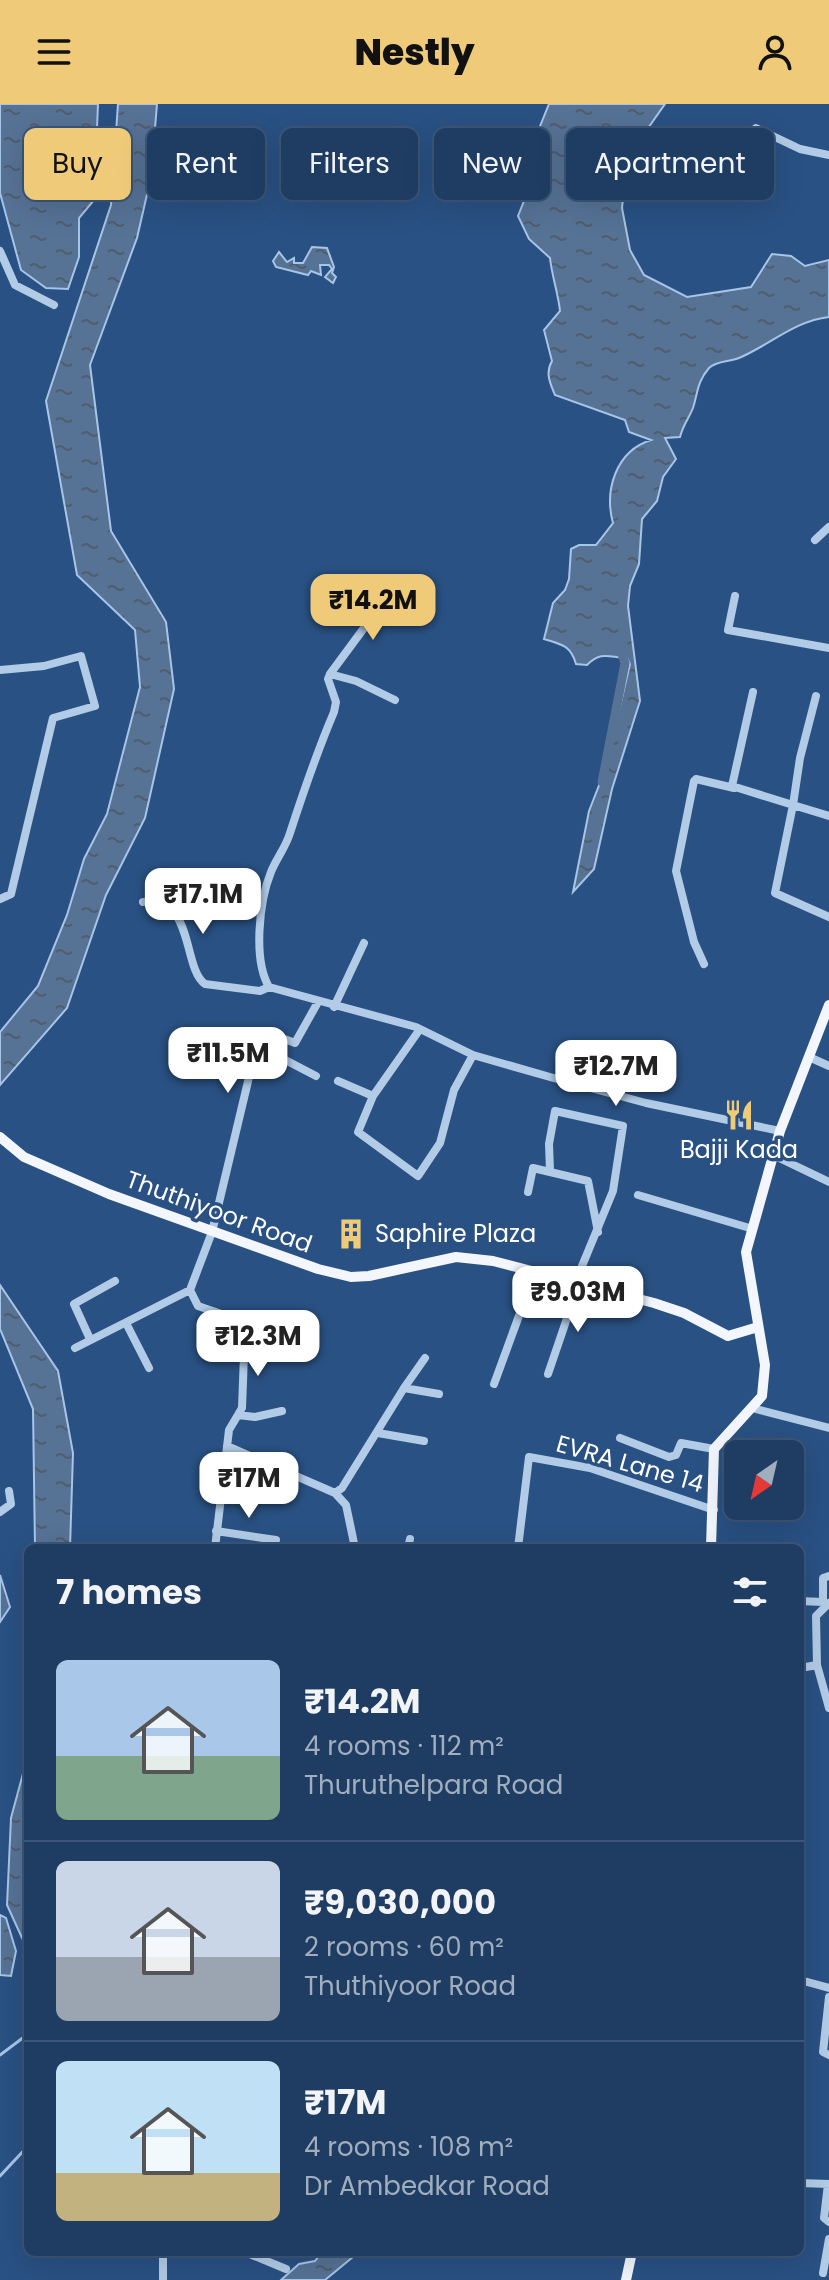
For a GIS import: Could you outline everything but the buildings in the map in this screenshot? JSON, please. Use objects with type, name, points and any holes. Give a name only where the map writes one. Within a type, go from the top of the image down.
[{"type":"main road","points":[[711,1544],[714,1449],[762,1396],[765,1365],[746,1252],[780,1131],[829,1005]]},
{"type":"main road","name":"Thuthiyoor Road","points":[[0,1137],[38,1163],[109,1194],[212,1232],[351,1277],[456,1257],[493,1261],[684,1313],[728,1336],[758,1327]]},
{"type":"main road","points":[[626,2280],[631,2256]]},
{"type":"street","points":[[774,137],[800,149],[829,155]]},
{"type":"street","points":[[0,251],[15,285],[54,305]]},
{"type":"street","points":[[815,540],[829,527]]},
{"type":"street","points":[[269,987],[261,952],[267,883],[288,840],[297,805],[307,787],[334,712],[336,702],[328,686],[330,674],[371,618],[383,592]]},
{"type":"street","points":[[735,596],[728,630],[829,648]]},
{"type":"street","points":[[0,670],[44,666],[81,656],[95,706],[53,718],[11,894],[0,899]]},
{"type":"street","points":[[330,674],[356,681],[395,700]]},
{"type":"street","points":[[734,788],[733,777],[753,692]]},
{"type":"street","points":[[816,696],[800,758],[775,893],[829,917]]},
{"type":"street","points":[[704,964],[694,942],[676,871],[694,781],[734,788],[829,816]]},
{"type":"street","points":[[143,902],[151,901],[178,918],[185,930],[195,972],[205,984],[246,990],[269,987],[420,1029],[473,1055],[646,1103],[780,1131]]},
{"type":"street","points":[[334,1007],[364,943]]},
{"type":"street","points":[[75,1348],[190,1290],[212,1232],[250,1073],[259,1057],[270,1052],[279,1037],[295,1043],[318,1002]]},
{"type":"street","points":[[420,1029],[373,1096],[358,1132],[418,1176],[440,1143],[454,1090],[473,1055]]},
{"type":"street","points":[[270,1052],[316,1076]]},
{"type":"street","points":[[809,1057],[829,1066]]},
{"type":"street","points":[[338,1081],[373,1096]]},
{"type":"street","points":[[548,1374],[577,1283],[609,1204],[619,1167],[623,1126],[555,1111],[549,1144],[550,1171]]},
{"type":"street","points":[[773,1155],[829,1182]]},
{"type":"street","points":[[528,1192],[533,1168],[588,1181],[598,1232]]},
{"type":"street","points":[[638,1195],[753,1229]]},
{"type":"street","points":[[592,1202],[609,1204]]},
{"type":"street","points":[[494,1384],[535,1272]]},
{"type":"street","points":[[90,1339],[74,1304],[115,1281]]},
{"type":"street","points":[[190,1290],[198,1306],[236,1319],[245,1328],[242,1408],[229,1430],[215,1544]]},
{"type":"street","points":[[126,1323],[149,1368]]},
{"type":"street","points":[[335,1493],[342,1488],[425,1358]]},
{"type":"street","points":[[404,1388],[439,1394]]},
{"type":"street","points":[[752,1408],[829,1428]]},
{"type":"street","points":[[238,1415],[255,1417],[282,1411]]},
{"type":"street","points":[[378,1433],[424,1441]]},
{"type":"street","points":[[620,1438],[669,1457],[676,1455],[681,1443],[714,1449]]},
{"type":"street","points":[[227,1446],[335,1493],[346,1505],[354,1544]]},
{"type":"street","name":"EVRA Lane 14","points":[[518,1544],[529,1457],[590,1468],[714,1510]]},
{"type":"street","points":[[0,1512],[11,1504],[9,1491]]},
{"type":"street","points":[[216,1531],[276,1540]]},
{"type":"street","points":[[804,1601],[823,1602],[823,1578],[829,1576]]},
{"type":"street","points":[[829,1603],[816,1616],[817,1665],[829,1708]]},
{"type":"street","points":[[804,1667],[817,1665]]},
{"type":"street","points":[[804,1981],[829,1988]]},
{"type":"street","points":[[829,1997],[823,2052],[829,2055]]},
{"type":"street","points":[[804,2183],[829,2184],[824,2218],[829,2222]]},
{"type":"street","points":[[823,2273],[829,2239]]},
{"type":"street","points":[[163,2256],[163,2280]]},
{"type":"street","points":[[255,2256],[286,2269]]},
{"type":"water","points":[[0,104],[98,104],[97,128],[24,128],[24,200],[94,200],[79,218],[79,257],[68,289],[46,288],[21,270],[0,193]]},
{"type":"water","points":[[118,104],[157,104],[155,128],[147,128],[147,194],[137,238],[90,365],[111,531],[166,622],[174,689],[145,818],[106,895],[67,1008],[0,1085],[0,1032],[38,986],[67,915],[84,859],[107,814],[140,687],[135,630],[77,575],[46,401],[111,200],[131,200],[131,128],[116,128]]},
{"type":"water","points":[[549,104],[665,104],[648,128],[566,128],[566,200],[623,200],[630,250],[644,275],[687,297],[751,287],[772,254],[791,256],[805,266],[829,260],[829,317],[793,328],[750,353],[712,366],[700,383],[680,437],[665,438],[676,459],[663,477],[657,501],[642,519],[639,564],[630,586],[628,606],[640,701],[612,789],[594,869],[573,892],[589,811],[605,770],[630,664],[627,658],[606,656],[587,665],[576,664],[565,647],[544,639],[553,603],[565,590],[569,579],[571,549],[579,545],[596,545],[613,523],[610,498],[621,462],[639,445],[651,440],[629,432],[625,420],[555,395],[550,382],[552,361],[544,330],[560,311],[558,297],[550,258],[529,239],[518,216],[524,200],[550,200],[550,128],[539,128]]},
{"type":"water","points":[[312,247],[327,248],[334,267],[332,273],[336,277],[333,283],[325,277],[332,269],[329,265],[320,265],[321,275],[311,271],[308,275],[276,267],[273,261],[279,252],[287,262],[294,258],[294,263],[303,263]]},
{"type":"water","points":[[0,1285],[58,1371],[73,1453],[70,1544],[35,1544],[33,1409],[0,1329]]},
{"type":"water","points":[[0,1575],[10,1607],[0,1622]]},
{"type":"water","points":[[24,1770],[24,1942],[7,1905],[11,1818]]},
{"type":"water","points":[[0,1915],[6,1918],[16,1951],[11,1976],[0,1975]]},
{"type":"water","points":[[319,2256],[354,2256],[325,2280],[281,2280],[299,2264],[315,2261]]},
{"type":"waterway","points":[[602,782],[625,663],[620,648]]},
{"type":"waterway","points":[[0,2055],[24,2037]]},
{"type":"waterway","points":[[0,2176],[24,2150]]},
{"type":"place","name":"Bajji Kada","points":[[739,1115]]},
{"type":"place","name":"Saphire Plaza","points":[[351,1234]]}]
